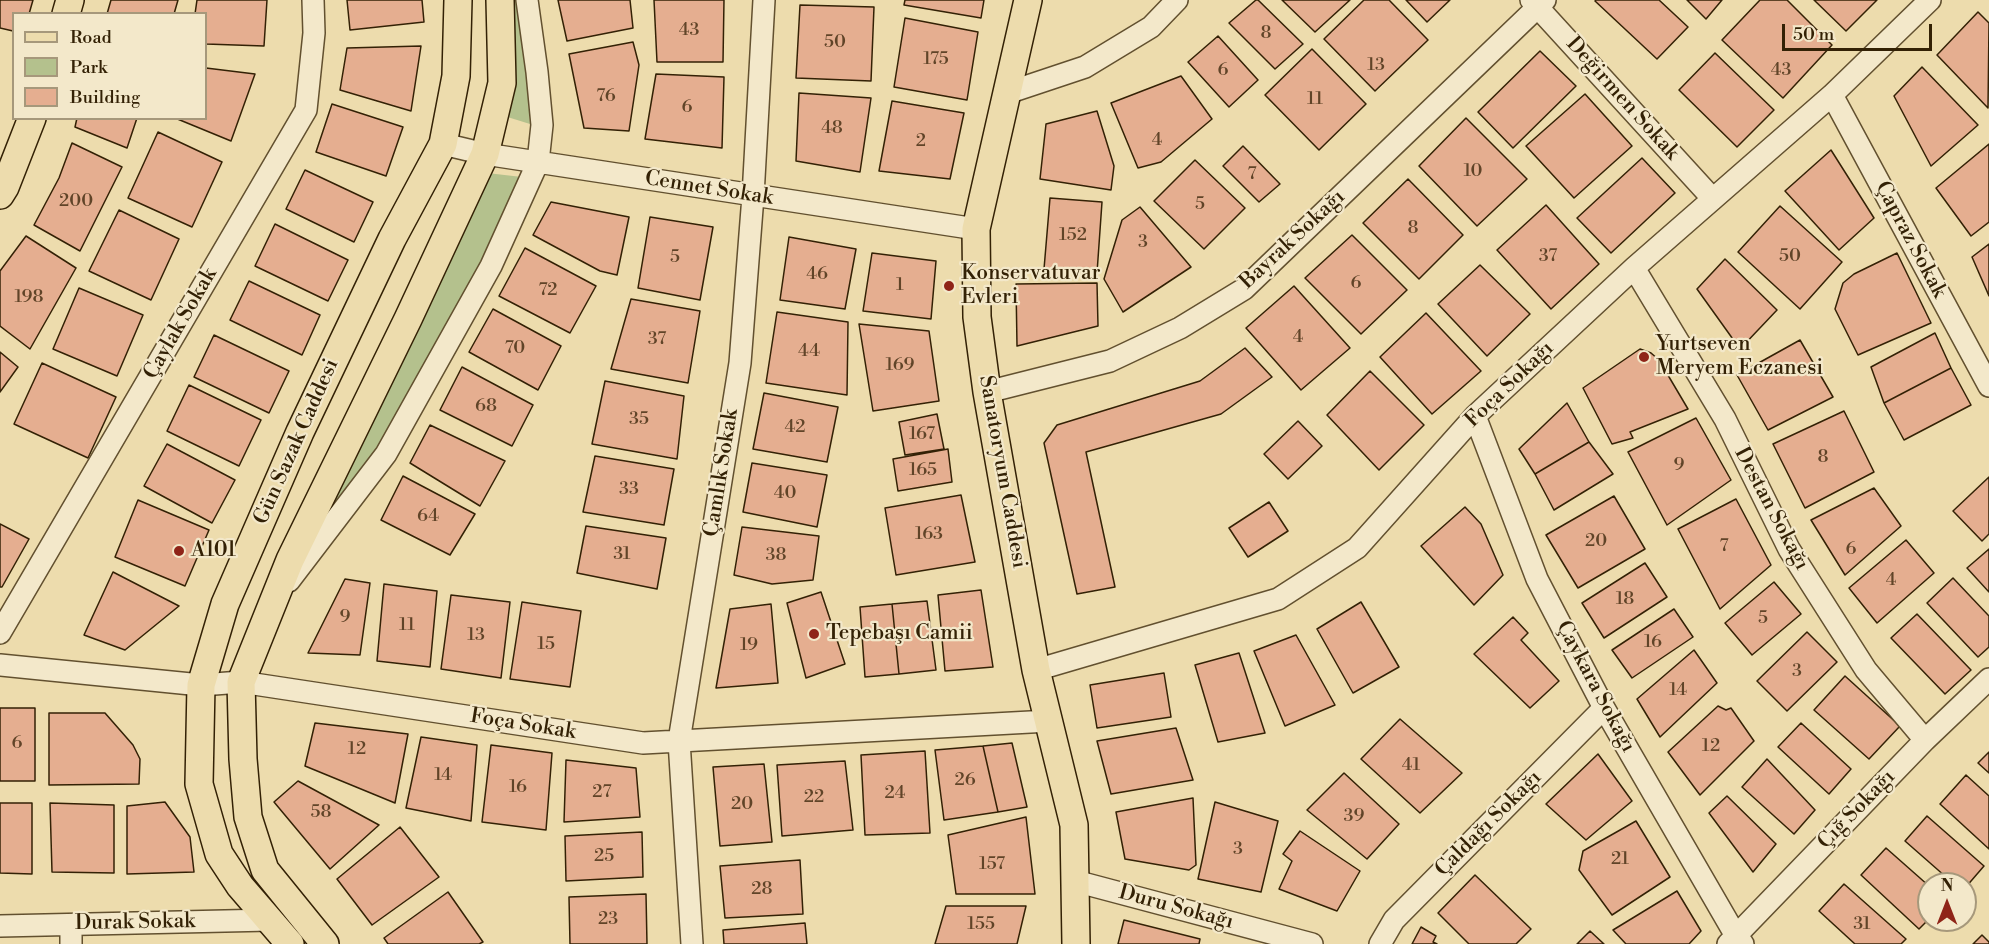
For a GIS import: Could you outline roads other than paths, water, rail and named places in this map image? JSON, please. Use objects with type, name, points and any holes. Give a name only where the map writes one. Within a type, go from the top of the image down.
[{"type":"main road","name":"Gün Sazak Caddesi","points":[[290,944],[240,886],[219,854],[199,784],[201,685],[225,604],[300,432],[392,239],[443,144],[456,76],[458,0]]},
{"type":"main road","name":"Gün Sazak Caddesi","points":[[325,944],[265,870],[248,817],[243,759],[241,682],[290,560],[486,154],[502,83],[500,0]]},
{"type":"main road","name":"Sanatoryum Caddesi","points":[[1028,0],[976,229],[977,317],[987,392],[1036,670],[1074,825],[1076,944]]},
{"type":"main road","points":[[0,195],[31,120]]},
{"type":"street","name":"Çaylak Sokak","points":[[0,633],[306,110],[314,33],[313,0]]},
{"type":"street","name":"Gün Sazak Caddesi","points":[[274,600],[386,454],[491,266],[538,162],[542,125],[527,0]]},
{"type":"street","name":"Çamlık Sokak","points":[[692,944],[679,741],[740,363],[753,196],[764,0]]},
{"type":"street","points":[[1007,93],[1085,67],[1151,27],[1177,0]]},
{"type":"street","name":"Foça Sokağı","points":[[1036,670],[1278,599],[1356,548],[1475,416],[1634,267],[1832,94],[1930,0]]},
{"type":"street","name":"Değirmen Sokak","points":[[1538,2],[1712,198]]},
{"type":"street","name":"Bayrak Sokağı","points":[[987,392],[1110,361],[1180,328],[1244,289],[1538,2]]},
{"type":"street","name":"Çapraz Sokak","points":[[1832,94],[1987,379]]},
{"type":"street","name":"Cennet Sokak","points":[[443,144],[486,154],[976,229]]},
{"type":"street","name":"Destan Sokağı","points":[[1634,267],[1725,419],[1789,549],[1866,670],[1925,740]]},
{"type":"street","name":"Çaykara Sokağı","points":[[1475,416],[1538,579],[1604,708],[1736,941]]},
{"type":"street","name":"Foça Sokak","points":[[0,665],[201,685],[241,682],[643,743],[1049,721]]},
{"type":"street","name":"Çığ Sokağı","points":[[1736,941],[1925,740],[1989,679]]},
{"type":"street","name":"Çaldağı Sokağı","points":[[1380,944],[1394,920],[1604,708]]},
{"type":"street","name":"Duru Sokağı","points":[[1076,881],[1312,944]]},
{"type":"street","name":"Durak Sokak","points":[[0,926],[71,934],[270,920]]},
{"type":"place","name":"Konservatuvar Evleri","points":[[949,286]]},
{"type":"place","name":"Yurtseven Meryem Eczanesi","points":[[1644,357]]},
{"type":"place","name":"A101","points":[[179,551]]},
{"type":"place","name":"Tepebaşı Camii","points":[[814,634]]}]
